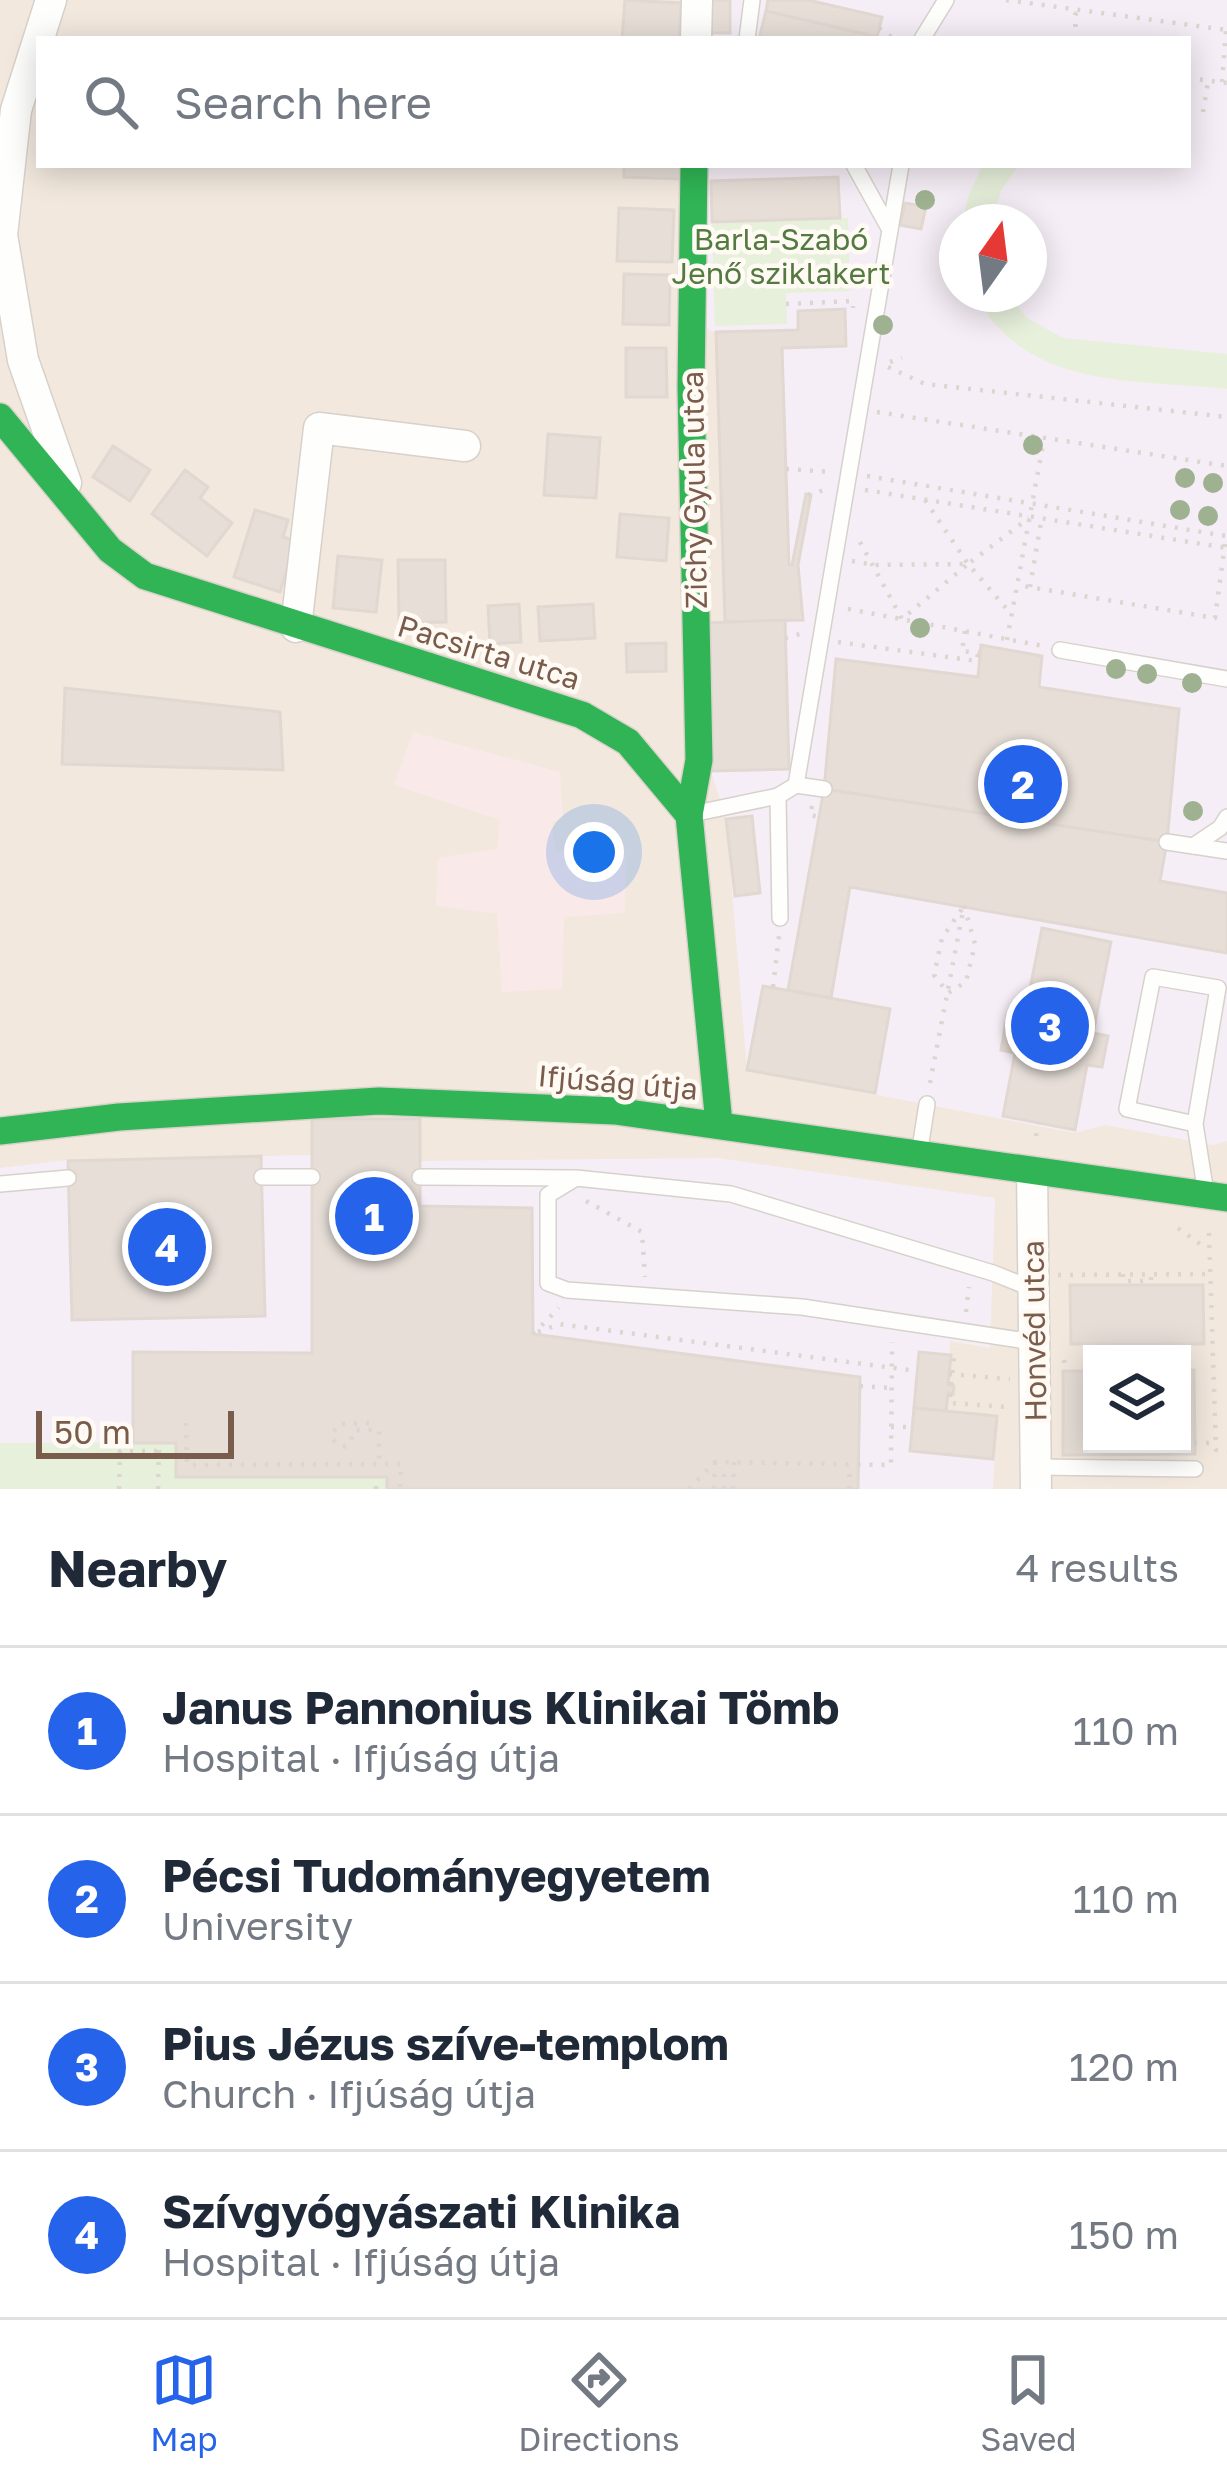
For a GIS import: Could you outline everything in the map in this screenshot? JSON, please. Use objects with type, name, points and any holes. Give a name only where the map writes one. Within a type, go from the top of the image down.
[{"type":"street","points":[[40,36],[51,0]]},
{"type":"street","points":[[696,36],[697,0]]},
{"type":"street","points":[[36,47],[16,110],[2,235],[23,360],[72,500]]},
{"type":"street","name":"Zichy Gyula utca","points":[[689,815],[699,760],[691,387],[694,168]]},
{"type":"street","name":"Pacsirta utca","points":[[0,417],[110,550],[145,576],[582,715],[628,742],[689,815]]},
{"type":"street","points":[[296,626],[319,428],[465,446]]},
{"type":"street","points":[[660,776],[699,760]]},
{"type":"street","points":[[689,815],[719,1124]]},
{"type":"street","name":"Ifjúság útja","points":[[0,1132],[119,1117],[379,1102],[615,1111],[1217,1198]]},
{"type":"street","name":"Honvéd utca","points":[[1032,1172],[1040,1282],[1033,1342],[1036,1478]]},
{"type":"lane","points":[[747,36],[752,0]]},
{"type":"lane","points":[[924,36],[943,5],[925,0]]},
{"type":"lane","points":[[856,168],[890,230]]},
{"type":"lane","points":[[689,815],[778,800],[796,785],[900,168]]},
{"type":"lane","points":[[1060,650],[1227,679]]},
{"type":"lane","points":[[796,785],[824,789]]},
{"type":"lane","points":[[778,800],[780,918]]},
{"type":"lane","points":[[1193,846],[1220,828],[1227,817]]},
{"type":"lane","points":[[1167,842],[1227,851]]},
{"type":"lane","points":[[1195,1124],[1127,1109],[1153,977],[1218,988],[1195,1124],[1217,1198]]},
{"type":"lane","points":[[919,1156],[926,1104]]},
{"type":"lane","points":[[262,1177],[312,1177]]},
{"type":"lane","points":[[420,1177],[731,1194],[972,1269],[1040,1282]]},
{"type":"lane","points":[[0,1184],[68,1178]]},
{"type":"lane","points":[[569,1182],[548,1195],[548,1283],[567,1291],[802,1307],[1033,1342]]},
{"type":"lane","points":[[1036,1478],[1195,1469]]},
{"type":"path","points":[[1006,0],[1227,30],[1225,82],[1191,77]]},
{"type":"path","points":[[1077,36],[1079,10]]},
{"type":"path","points":[[879,28],[891,36]]},
{"type":"path","points":[[1203,112],[1209,80]]},
{"type":"path","points":[[786,304],[854,301],[854,313]]},
{"type":"path","points":[[884,364],[925,384],[1227,417]]},
{"type":"path","points":[[860,409],[1227,466]]},
{"type":"path","points":[[1007,640],[1044,439]]},
{"type":"path","points":[[1188,474],[1191,461]]},
{"type":"path","points":[[786,470],[946,489],[1227,534],[1215,618],[1017,585]]},
{"type":"path","points":[[808,495],[848,480],[925,500],[1226,547]]},
{"type":"path","points":[[942,503],[946,489]]},
{"type":"path","points":[[925,500],[968,564],[1012,616]]},
{"type":"path","points":[[842,511],[902,620]]},
{"type":"path","points":[[902,620],[1029,518]]},
{"type":"path","points":[[1030,587],[1041,520]]},
{"type":"path","points":[[1158,537],[1160,524]]},
{"type":"path","points":[[874,565],[968,564]]},
{"type":"path","points":[[826,604],[1060,650]]},
{"type":"path","points":[[820,640],[977,661],[979,653],[962,651],[965,631]]},
{"type":"path","points":[[778,800],[813,803],[810,815],[819,817]]},
{"type":"path","points":[[926,1104],[964,906]]},
{"type":"path","points":[[948,993],[934,975],[942,938],[964,906]]},
{"type":"path","points":[[948,993],[966,982],[975,944],[964,906]]},
{"type":"path","points":[[773,987],[780,918]]},
{"type":"path","points":[[569,1182],[642,1232],[646,1294]]},
{"type":"path","points":[[1216,1469],[1210,1251],[1217,1198]]},
{"type":"path","points":[[1165,1222],[1210,1251]]},
{"type":"path","points":[[963,1329],[972,1269]]},
{"type":"path","points":[[1040,1282],[1123,1274],[1210,1274]]},
{"type":"path","points":[[1123,1274],[1123,1281],[1137,1283],[1151,1281],[1151,1274]]},
{"type":"path","points":[[1203,1312],[1212,1312]]},
{"type":"path","points":[[533,1334],[559,1324],[917,1371]]},
{"type":"path","points":[[689,1489],[715,1462],[890,1465],[892,1336]]},
{"type":"path","points":[[955,1346],[948,1403],[1012,1407]]},
{"type":"path","points":[[1066,1361],[1066,1371]]},
{"type":"path","points":[[951,1374],[1012,1379]]},
{"type":"path","points":[[860,1386],[892,1388]]},
{"type":"path","points":[[186,1423],[187,1466],[401,1464],[400,1489]]},
{"type":"path","points":[[368,1423],[339,1424],[334,1440],[343,1447],[356,1436],[355,1430],[379,1430],[379,1464]]},
{"type":"path","points":[[891,1427],[912,1427]]},
{"type":"path","points":[[1195,1443],[1227,1451]]},
{"type":"path","points":[[119,1489],[120,1450],[159,1447],[158,1489]]},
{"type":"path","points":[[714,1489],[715,1462]]},
{"type":"path","points":[[724,1462],[724,1489]]},
{"type":"path","points":[[733,1489],[734,1462]]},
{"type":"path","points":[[849,1489],[850,1464]]},
{"type":"path","points":[[376,1477],[376,1489]]},
{"type":"shaded area","points":[[0,0],[1227,0],[1227,1489],[0,1489]]},
{"type":"shaded area","points":[[701,0],[1227,0],[1227,1141],[1213,1145],[1105,1125],[1075,1133],[747,1070],[726,819],[711,771],[725,622],[716,333],[699,325],[700,168],[1191,168],[1191,36],[701,36]]},
{"type":"shaded area","points":[[413,732],[560,772],[563,818],[552,822],[555,851],[626,855],[625,913],[564,917],[562,989],[502,992],[497,914],[436,906],[438,858],[497,849],[500,820],[394,785]]},
{"type":"shaded area","points":[[420,1119],[421,1161],[718,1158],[995,1198],[990,1348],[950,1341],[948,1384],[954,1386],[946,1410],[997,1416],[993,1489],[0,1489],[0,1168],[68,1160],[311,1155],[312,1148]]},
{"type":"green space","points":[[980,168],[1017,168],[997,204],[966,204]]},
{"type":"green space","name":"Barla-Szabó Jenő sziklakert","points":[[848,218],[850,291],[786,293],[787,324],[715,326],[712,222]]},
{"type":"green space","points":[[987,312],[1022,312],[1063,338],[1227,354],[1227,389],[1084,374],[1022,348]]},
{"type":"green space","points":[[0,1443],[176,1443],[176,1477],[387,1477],[387,1489],[0,1489]]},
{"type":"building","points":[[625,0],[681,3],[679,36],[622,36]]},
{"type":"building","points":[[711,0],[730,0],[730,33],[711,33]]},
{"type":"building","points":[[768,0],[808,0],[882,17],[877,36],[873,36],[766,11]]},
{"type":"building","points":[[766,11],[873,36],[760,36]]},
{"type":"building","points":[[624,168],[681,168],[681,179],[624,177]]},
{"type":"building","points":[[838,177],[840,218],[712,222],[711,181]]},
{"type":"building","points":[[905,203],[926,207],[921,229],[900,225]]},
{"type":"building","points":[[619,208],[674,210],[672,262],[617,261]]},
{"type":"building","points":[[624,274],[670,275],[669,325],[623,324]]},
{"type":"building","points":[[845,309],[846,346],[782,348],[789,565],[806,494],[811,495],[798,565],[803,620],[725,622],[716,332],[798,330],[798,311]]},
{"type":"building","points":[[626,348],[666,348],[667,397],[626,397]]},
{"type":"building","points":[[548,434],[600,438],[596,498],[544,495]]},
{"type":"building","points":[[113,446],[150,470],[130,501],[93,477]]},
{"type":"building","points":[[185,470],[208,487],[200,498],[232,523],[207,556],[152,514]]},
{"type":"building","points":[[255,510],[288,520],[283,537],[296,541],[280,592],[234,577]]},
{"type":"building","points":[[620,514],[669,518],[666,561],[617,557]]},
{"type":"building","points":[[338,556],[382,560],[376,612],[333,608]]},
{"type":"building","points":[[398,560],[445,560],[446,622],[399,623]]},
{"type":"building","points":[[519,604],[521,642],[490,644],[488,606]]},
{"type":"building","points":[[593,604],[595,638],[540,641],[538,607]]},
{"type":"building","points":[[785,620],[789,769],[711,771],[706,623]]},
{"type":"building","points":[[666,643],[666,671],[627,672],[626,644]]},
{"type":"building","points":[[981,645],[1042,656],[1039,687],[1179,709],[1167,842],[824,789],[836,659],[978,677]]},
{"type":"building","points":[[65,688],[280,712],[283,770],[62,764]]},
{"type":"building","points":[[824,789],[1167,842],[1160,881],[1227,893],[1227,953],[850,887],[831,998],[788,990]]},
{"type":"building","points":[[752,816],[760,893],[735,896],[726,819]]},
{"type":"building","points":[[1042,928],[1111,942],[1093,1033],[1108,1036],[1102,1067],[1087,1065],[1075,1130],[1003,1116],[1015,1053],[1001,1050],[1007,1016],[1024,1019]]},
{"type":"building","points":[[763,986],[890,1009],[875,1093],[747,1070]]},
{"type":"building","points":[[312,1119],[420,1119],[420,1206],[532,1208],[533,1334],[860,1377],[858,1489],[387,1489],[387,1477],[176,1477],[176,1443],[133,1443],[133,1352],[312,1353]]},
{"type":"building","points":[[261,1156],[265,1316],[72,1320],[68,1161]]},
{"type":"building","points":[[1070,1285],[1203,1285],[1204,1344],[1071,1344]]},
{"type":"building","points":[[919,1352],[951,1355],[948,1385],[954,1386],[946,1411],[914,1408]]},
{"type":"building","points":[[1194,1370],[1195,1454],[1063,1455],[1063,1371],[1083,1371],[1083,1453],[1191,1453]]},
{"type":"building","points":[[914,1408],[997,1416],[993,1459],[910,1451]]},
{"type":"traffic: fast","points":[[689,815],[699,760],[691,387],[694,168]]},
{"type":"traffic: fast","points":[[0,417],[110,550],[145,576],[582,715],[628,742],[689,815],[719,1124]]},
{"type":"traffic: fast","points":[[0,1131],[119,1117],[379,1101],[615,1111],[1227,1198]]},
{"type":"place","name":"Pécsi Tudományegyetem","points":[[1023,784]]},
{"type":"place","name":"Pius Jézus szíve-templom","points":[[1050,1026]]},
{"type":"place","name":"Janus Pannonius Klinikai Tömb","points":[[374,1216]]},
{"type":"place","name":"Szívgyógyászati Klinika","points":[[167,1247]]}]
